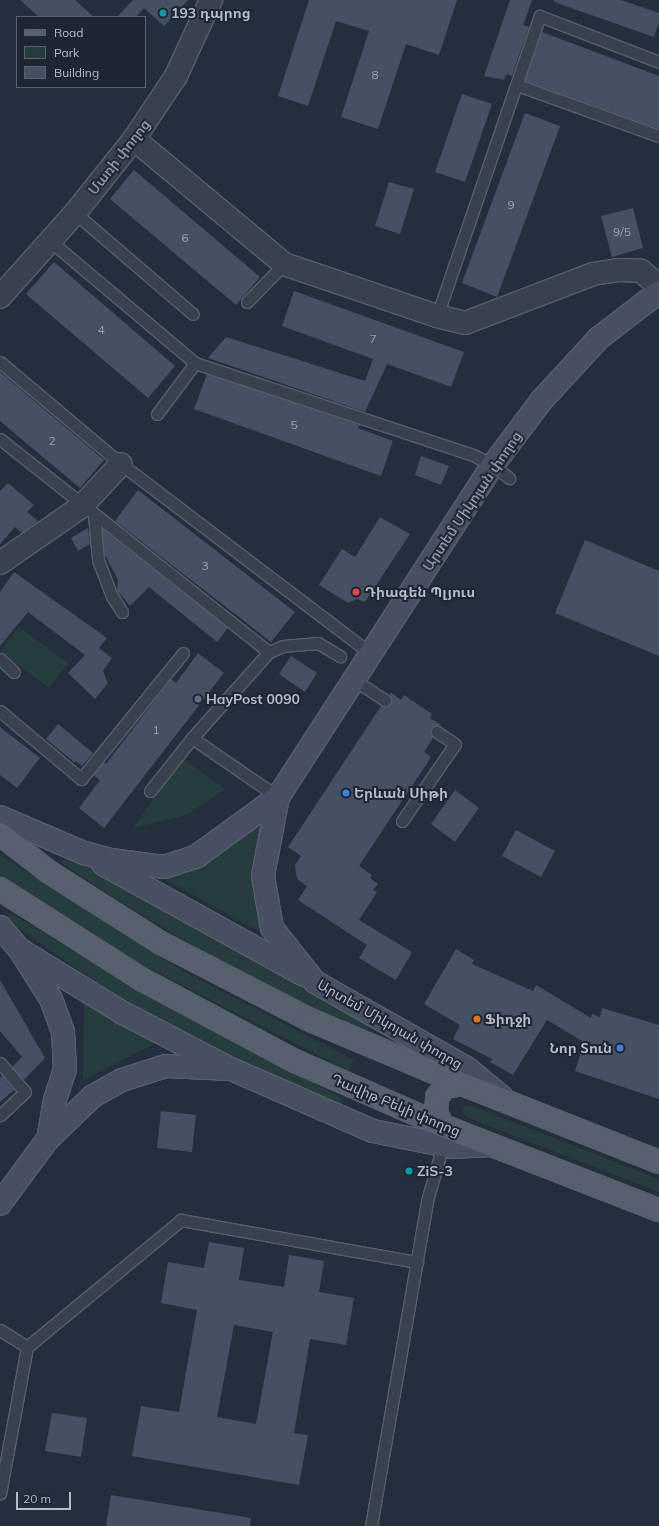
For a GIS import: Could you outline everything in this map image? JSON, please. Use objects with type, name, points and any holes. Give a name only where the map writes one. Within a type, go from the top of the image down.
[{"type":"main road","name":"Արտեմ Միկոյան փողոց","points":[[0,817],[84,853],[118,861],[164,867],[197,856],[278,797],[371,654],[501,471],[541,401],[599,338],[659,292]]},
{"type":"main road","name":"Արտեմ Միկոյան փողոց","points":[[278,797],[264,876],[272,928],[315,982],[468,1069],[509,1103]]},
{"type":"main road","points":[[0,834],[49,872],[162,943],[308,1019],[462,1084],[659,1162]]},
{"type":"main road","points":[[84,853],[315,982]]},
{"type":"main road","name":"Դավիթ Բեկի փողոց","points":[[0,889],[143,980],[295,1061],[443,1136],[492,1145],[659,1210]]},
{"type":"main road","points":[[0,926],[20,950],[51,999],[63,1032],[65,1069],[55,1100],[48,1139]]},
{"type":"main road","points":[[20,950],[125,1014],[231,1069],[373,1130],[443,1136],[436,1113],[437,1097],[445,1087],[462,1084]]},
{"type":"main road","points":[[1,1198],[48,1139],[93,1096],[122,1080],[166,1066],[231,1069]]},
{"type":"street","name":"Մառի փողոց","points":[[0,297],[49,240],[75,213],[134,139],[176,76],[211,0]]},
{"type":"street","points":[[134,139],[284,264],[437,316],[465,323],[593,274],[612,271],[641,271],[659,286]]},
{"type":"street","points":[[0,563],[88,510],[121,464]]},
{"type":"lane","points":[[437,316],[540,16],[659,62]]},
{"type":"lane","points":[[517,84],[659,136]]},
{"type":"lane","points":[[75,213],[193,314]]},
{"type":"lane","points":[[49,240],[195,363],[473,455],[501,471]]},
{"type":"lane","points":[[247,302],[284,264]]},
{"type":"lane","points":[[0,362],[121,464],[371,654]]},
{"type":"lane","points":[[158,414],[195,363]]},
{"type":"lane","points":[[0,439],[269,652]]},
{"type":"lane","points":[[88,510],[98,560],[112,596],[122,612]]},
{"type":"lane","points":[[150,791],[192,738],[269,652],[283,646],[318,644],[340,656]]},
{"type":"lane","points":[[0,711],[81,779],[183,653]]},
{"type":"lane","points":[[0,659],[14,672]]},
{"type":"lane","points":[[354,680],[385,700]]},
{"type":"lane","points":[[402,821],[455,744],[437,732]]},
{"type":"lane","points":[[192,738],[278,797]]},
{"type":"lane","points":[[0,1063],[25,1092],[0,1115]]},
{"type":"lane","points":[[371,1526],[427,1201],[443,1136]]},
{"type":"lane","points":[[0,1494],[27,1347],[181,1220],[417,1262]]},
{"type":"lane","points":[[0,1330],[27,1347]]},
{"type":"green space","points":[[19,627],[68,663],[49,688],[0,652]]},
{"type":"green space","points":[[182,758],[225,789],[187,815],[133,828]]},
{"type":"green space","points":[[263,821],[262,933],[166,880],[213,858]]},
{"type":"green space","points":[[0,855],[181,970],[354,1060],[349,1071],[141,964],[0,874]]},
{"type":"green space","points":[[65,857],[99,871],[372,1023],[365,1035],[228,966],[145,917],[61,863]]},
{"type":"green space","points":[[11,913],[104,969],[343,1099],[339,1109],[243,1067],[169,1027],[86,975],[5,919]]},
{"type":"green space","points":[[84,1002],[156,1043],[83,1080]]},
{"type":"green space","points":[[465,1105],[475,1107],[659,1179],[659,1192],[468,1118],[462,1113]]},
{"type":"building","points":[[20,0],[75,0],[93,16],[38,16]]},
{"type":"building","name":"193 դպրոց","points":[[133,0],[188,0],[164,26],[144,8],[137,16],[118,16]]},
{"type":"building","points":[[309,0],[457,0],[439,55],[406,44],[378,129],[341,117],[369,31],[336,21],[308,106],[278,96]]},
{"type":"building","points":[[510,0],[532,0],[523,25],[529,27],[512,76],[506,74],[504,80],[484,76]]},
{"type":"building","points":[[554,0],[621,0],[659,13],[659,22],[654,37],[554,2]]},
{"type":"building","points":[[542,32],[659,76],[659,129],[525,81]]},
{"type":"building","points":[[462,94],[492,104],[465,182],[435,172]]},
{"type":"building","points":[[525,113],[560,126],[497,297],[462,283]]},
{"type":"building","points":[[134,170],[260,277],[236,305],[110,199]]},
{"type":"building","points":[[389,182],[414,189],[400,234],[375,226]]},
{"type":"building","points":[[633,208],[643,248],[612,257],[601,216]]},
{"type":"building","points":[[54,262],[175,366],[148,398],[26,294]]},
{"type":"building","points":[[294,291],[464,352],[451,387],[387,364],[365,412],[208,358],[226,337],[365,381],[373,359],[282,326]]},
{"type":"building","points":[[0,372],[104,460],[80,488],[0,421]]},
{"type":"building","points":[[207,374],[360,425],[358,428],[393,441],[381,476],[194,409]]},
{"type":"building","points":[[421,456],[449,466],[441,485],[415,475]]},
{"type":"building","points":[[8,483],[34,505],[27,512],[38,521],[22,533],[15,527],[0,544],[0,491]]},
{"type":"building","points":[[138,490],[295,612],[271,642],[115,521]]},
{"type":"building","points":[[380,517],[410,534],[365,602],[357,599],[348,603],[319,585],[342,549],[355,557]]},
{"type":"building","points":[[88,528],[90,544],[78,551],[71,538]]},
{"type":"building","points":[[102,529],[228,628],[217,642],[149,587],[130,606],[117,590],[118,580],[104,553]]},
{"type":"building","points":[[585,540],[659,571],[659,656],[555,613]]},
{"type":"building","points":[[14,572],[107,638],[99,648],[112,658],[103,671],[108,683],[95,699],[68,673],[85,655],[28,612],[0,646],[0,592]]},
{"type":"building","points":[[198,653],[224,673],[104,828],[79,808],[100,780],[93,775],[104,762],[106,764],[171,679],[176,683]]},
{"type":"building","points":[[291,656],[317,673],[305,692],[279,674]]},
{"type":"building","points":[[390,692],[401,700],[404,695],[432,714],[430,718],[441,725],[431,728],[433,738],[424,752],[431,757],[359,866],[372,875],[370,878],[378,884],[373,890],[377,892],[359,920],[412,952],[396,980],[359,958],[367,945],[298,900],[307,886],[297,879],[295,865],[301,856],[288,847],[381,706],[391,704]]},
{"type":"building","points":[[58,724],[93,753],[82,766],[76,761],[74,762],[46,739]]},
{"type":"building","points":[[0,727],[40,758],[17,788],[0,775]]},
{"type":"building","points":[[455,790],[479,808],[455,842],[431,824]]},
{"type":"building","points":[[516,830],[555,851],[541,877],[502,856]]},
{"type":"building","points":[[456,949],[474,960],[472,964],[533,991],[536,985],[591,1018],[592,1014],[600,1017],[602,1008],[659,1025],[659,1099],[575,1071],[584,1042],[547,1020],[513,1075],[490,1062],[492,1059],[453,1039],[460,1025],[424,1004]]},
{"type":"building","points":[[0,980],[45,1058],[24,1080],[12,1067],[22,1057],[0,1031]]},
{"type":"building","points":[[2,1076],[14,1090],[0,1102],[0,1078]]},
{"type":"building","points":[[161,1111],[196,1115],[192,1152],[157,1148]]},
{"type":"building","points":[[209,1242],[244,1248],[239,1280],[284,1287],[289,1255],[324,1261],[319,1292],[354,1298],[346,1345],[310,1339],[294,1433],[308,1435],[299,1485],[132,1456],[141,1406],[179,1412],[197,1310],[161,1303],[168,1262],[204,1268]],"holes":[[[234,1325],[273,1332],[256,1424],[217,1417]]]},
{"type":"building","points":[[52,1413],[87,1418],[81,1457],[45,1451]]},
{"type":"building","points":[[111,1495],[251,1518],[250,1526],[106,1526]]},
{"type":"place","name":"193 դպրոց","points":[[163,13]]},
{"type":"place","name":"Դիագեն Պլյուս","points":[[356,592]]},
{"type":"place","name":"HayPost 0090","points":[[198,699]]},
{"type":"place","name":"Երևան Սիթի","points":[[346,793]]},
{"type":"place","name":"Ֆիդջի","points":[[477,1019]]},
{"type":"place","name":"Նոր Տուն","points":[[620,1048]]},
{"type":"place","name":"ZiS-3","points":[[409,1171]]}]
